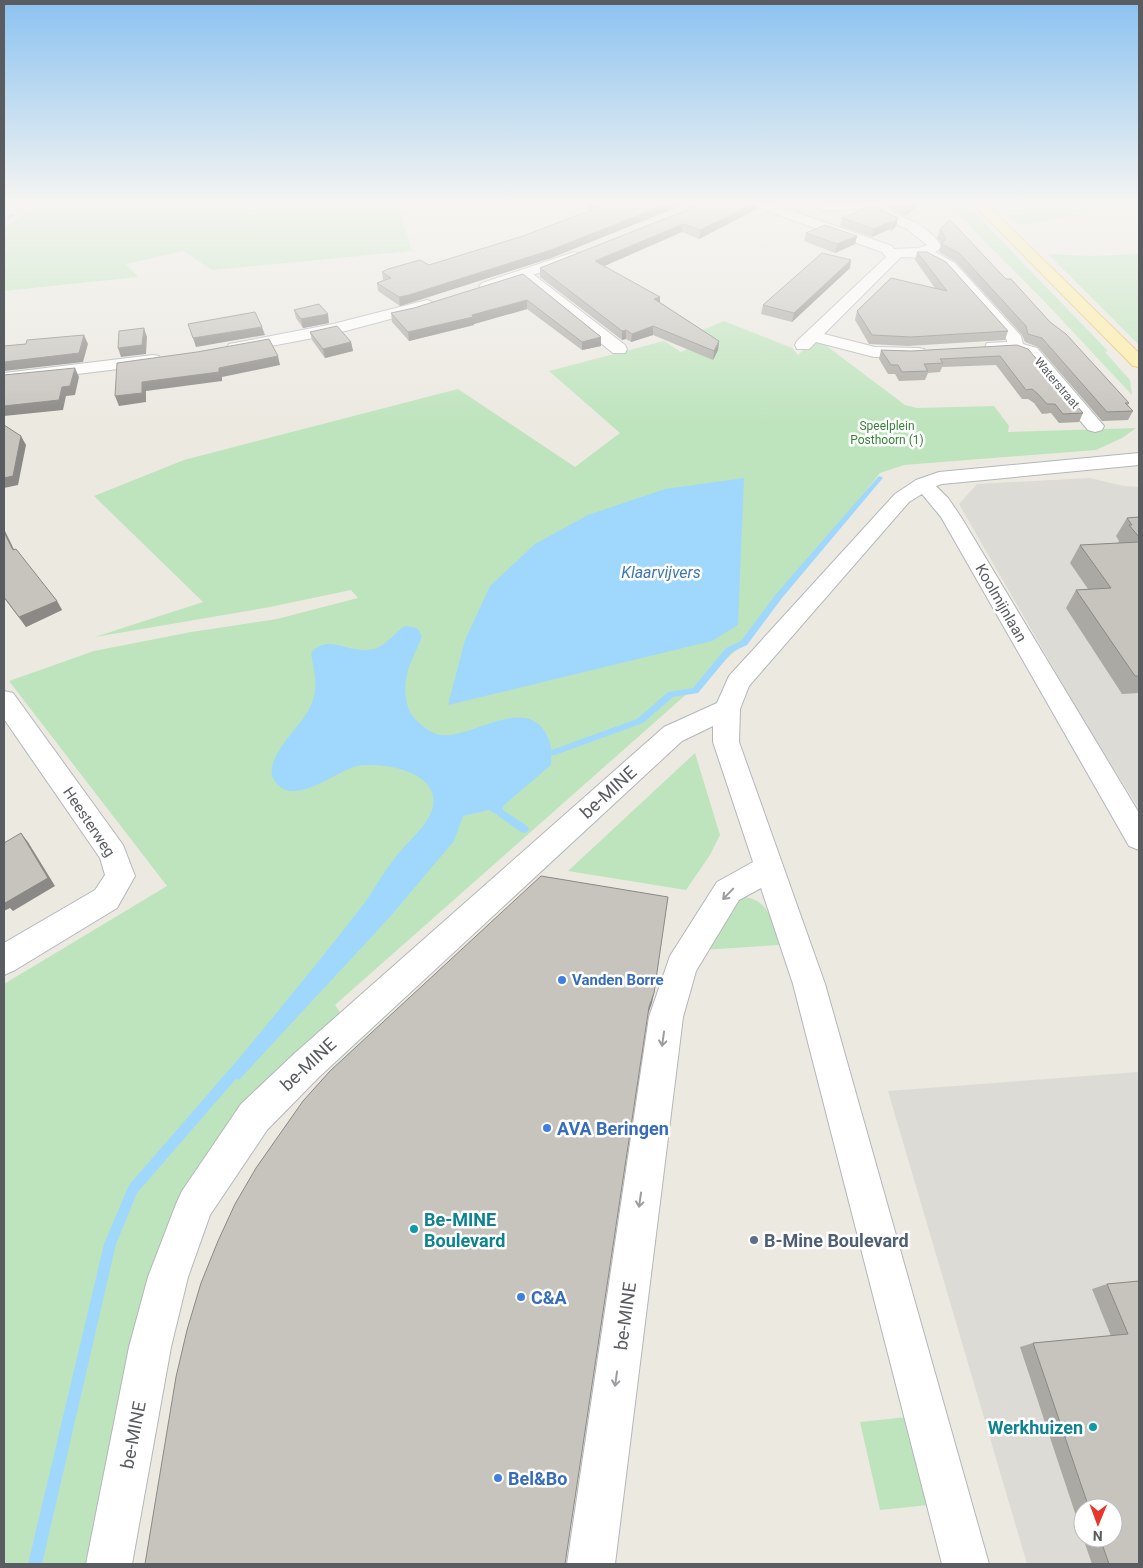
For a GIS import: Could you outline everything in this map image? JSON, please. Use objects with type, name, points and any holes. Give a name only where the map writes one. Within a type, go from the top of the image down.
[{"type":"main road","points":[[1054,277],[1139,362]]},
{"type":"street","points":[[476,290],[514,277]]},
{"type":"street","points":[[528,277],[619,349]]},
{"type":"street","points":[[873,277],[807,340],[842,342],[874,352],[931,352]]},
{"type":"street","points":[[960,277],[1015,338],[1015,348]]},
{"type":"street","points":[[220,350],[334,329],[443,300]]},
{"type":"street","name":"Waterstraat","points":[[978,348],[1015,348],[1031,352],[1095,426]]},
{"type":"street","points":[[4,378],[172,358]]},
{"type":"street","points":[[966,1564],[809,984],[726,742],[727,709],[738,682],[902,498],[922,484],[938,478],[956,475],[1139,459]]},
{"type":"street","points":[[1050,468],[1139,473]]},
{"type":"street","name":"Koolmijnlaan","points":[[922,484],[941,502],[951,517],[1139,838]]},
{"type":"street","name":"Heesterweg","points":[[4,700],[113,854],[120,876],[106,899],[4,960]]},
{"type":"street","name":"be-MINE","points":[[109,1564],[150,1347],[168,1277],[195,1204],[254,1117],[307,1064],[673,734],[727,709]]},
{"type":"street","name":"be-MINE","points":[[591,1564],[666,1017],[681,966],[728,891],[769,868]]},
{"type":"shaded area","points":[[1090,478],[1124,486],[1139,487],[1139,809],[1081,716],[959,504],[977,484]]},
{"type":"shaded area","points":[[1139,1072],[1139,1564],[1027,1564],[888,1091]]},
{"type":"green space","points":[[4,277],[136,277],[4,291]]},
{"type":"green space","points":[[1020,277],[1037,277],[1108,351],[1105,352],[1130,380],[1132,395]]},
{"type":"green space","points":[[1071,277],[1139,277],[1139,345]]},
{"type":"green space","name":"Speelplein Posthoorn (1)","points":[[724,321],[792,348],[798,355],[812,342],[820,341],[905,405],[917,408],[994,406],[1009,426],[1008,432],[1136,428],[1122,438],[1096,450],[904,465],[880,473],[750,638],[335,1005],[342,1015],[253,1097],[200,1163],[165,1232],[133,1339],[88,1564],[4,1564],[4,984],[167,886],[9,681],[94,651],[191,632],[277,619],[358,598],[351,590],[270,607],[95,637],[203,602],[94,496],[184,460],[458,389],[575,467],[620,433],[549,371],[664,341],[681,352],[707,340],[698,332]]},
{"type":"green space","points":[[695,753],[720,835],[710,855],[686,890],[568,871]]},
{"type":"green space","points":[[743,897],[759,902],[764,907],[772,921],[779,945],[703,950],[728,906]]},
{"type":"green space","points":[[907,1417],[929,1505],[880,1510],[860,1422]]},
{"type":"water","name":"Klaarvijvers","points":[[744,478],[738,625],[712,641],[448,705],[465,640],[490,586],[535,544],[588,515],[665,489]]},
{"type":"water","points":[[405,626],[417,628],[422,636],[409,668],[405,684],[408,706],[412,715],[423,727],[437,734],[453,735],[511,718],[524,718],[536,722],[545,732],[551,748],[551,765],[503,806],[502,812],[496,814],[489,810],[463,816],[454,841],[389,918],[239,1080],[227,1073],[346,926],[431,813],[433,806],[432,794],[427,784],[418,776],[393,767],[357,766],[315,786],[292,791],[282,788],[274,780],[272,772],[273,762],[278,752],[307,713],[313,699],[315,679],[311,653],[325,644],[367,650],[377,648]]},
{"type":"building","points":[[465,277],[399,297],[377,283],[391,278]]},
{"type":"building","points":[[513,277],[527,277],[601,337],[582,342],[527,300],[472,315],[473,317],[408,332],[391,313],[414,308]]},
{"type":"building","points":[[552,277],[624,277],[660,297],[654,299],[719,341],[714,351],[653,326],[632,334],[626,330],[622,331]]},
{"type":"building","points":[[795,277],[833,277],[794,313],[763,305]]},
{"type":"building","points":[[936,277],[960,277],[1008,331],[911,337],[872,335],[857,311],[891,278],[947,291]]},
{"type":"building","points":[[981,277],[1011,279],[1050,322],[1066,334],[1129,403],[1125,403],[1133,411],[1107,412],[1042,338],[1028,334],[1026,326]]},
{"type":"building","points":[[319,304],[328,314],[301,319],[294,310]]},
{"type":"building","points":[[255,312],[262,327],[193,338],[188,324]]},
{"type":"building","points":[[337,326],[351,342],[323,349],[310,332]]},
{"type":"building","points":[[144,328],[142,345],[118,348],[119,331]]},
{"type":"building","points":[[84,335],[79,353],[4,362],[4,346],[26,344],[27,340]]},
{"type":"building","points":[[269,339],[278,356],[219,368],[219,372],[142,382],[142,393],[115,396],[117,363],[197,352]]},
{"type":"building","points":[[1017,345],[1028,349],[1083,413],[1063,414],[1055,404],[1047,404],[1032,389],[1026,390],[1000,356],[940,359],[943,363],[924,364],[928,371],[902,372],[898,365],[891,365],[881,350],[911,351]]},
{"type":"building","points":[[75,368],[70,386],[62,387],[59,400],[4,406],[4,375]]},
{"type":"building","points":[[4,425],[21,436],[13,476],[4,478]]},
{"type":"building","points":[[1139,517],[1139,537],[1129,525],[1132,525],[1127,518]]},
{"type":"building","points":[[4,532],[13,550],[16,549],[57,601],[19,617],[4,597]]},
{"type":"building","points":[[1139,542],[1139,676],[1135,676],[1076,590],[1111,588],[1080,545]]},
{"type":"building","points":[[21,833],[48,878],[5,903],[4,843]]},
{"type":"building","name":"Be-MINE Boulevard","points":[[541,876],[668,897],[654,993],[649,1007],[565,1564],[145,1564],[176,1377],[187,1330],[201,1283],[235,1204],[256,1168],[303,1101],[330,1071]]},
{"type":"building","name":"Werkhuizen","points":[[1139,1281],[1139,1564],[1109,1564],[1103,1548],[1123,1548],[1123,1498],[1086,1498],[1033,1343],[1128,1334],[1107,1284]]},
{"type":"waterway","points":[[552,753],[640,721],[671,694],[695,691],[729,650],[744,643],[779,596],[880,478]]},
{"type":"waterway","points":[[500,812],[524,829]]},
{"type":"waterway","points":[[35,1564],[110,1244],[133,1189],[238,1068]]},
{"type":"place","name":"Vanden Borre","points":[[562,980]]},
{"type":"place","name":"AVA Beringen","points":[[547,1128]]},
{"type":"place","name":"Be-MINE Boulevard","points":[[414,1229]]},
{"type":"place","name":"B-Mine Boulevard","points":[[754,1240]]},
{"type":"place","name":"C&A","points":[[521,1297]]},
{"type":"place","name":"Werkhuizen","points":[[1093,1427]]},
{"type":"place","name":"Bel&Bo","points":[[498,1478]]}]
